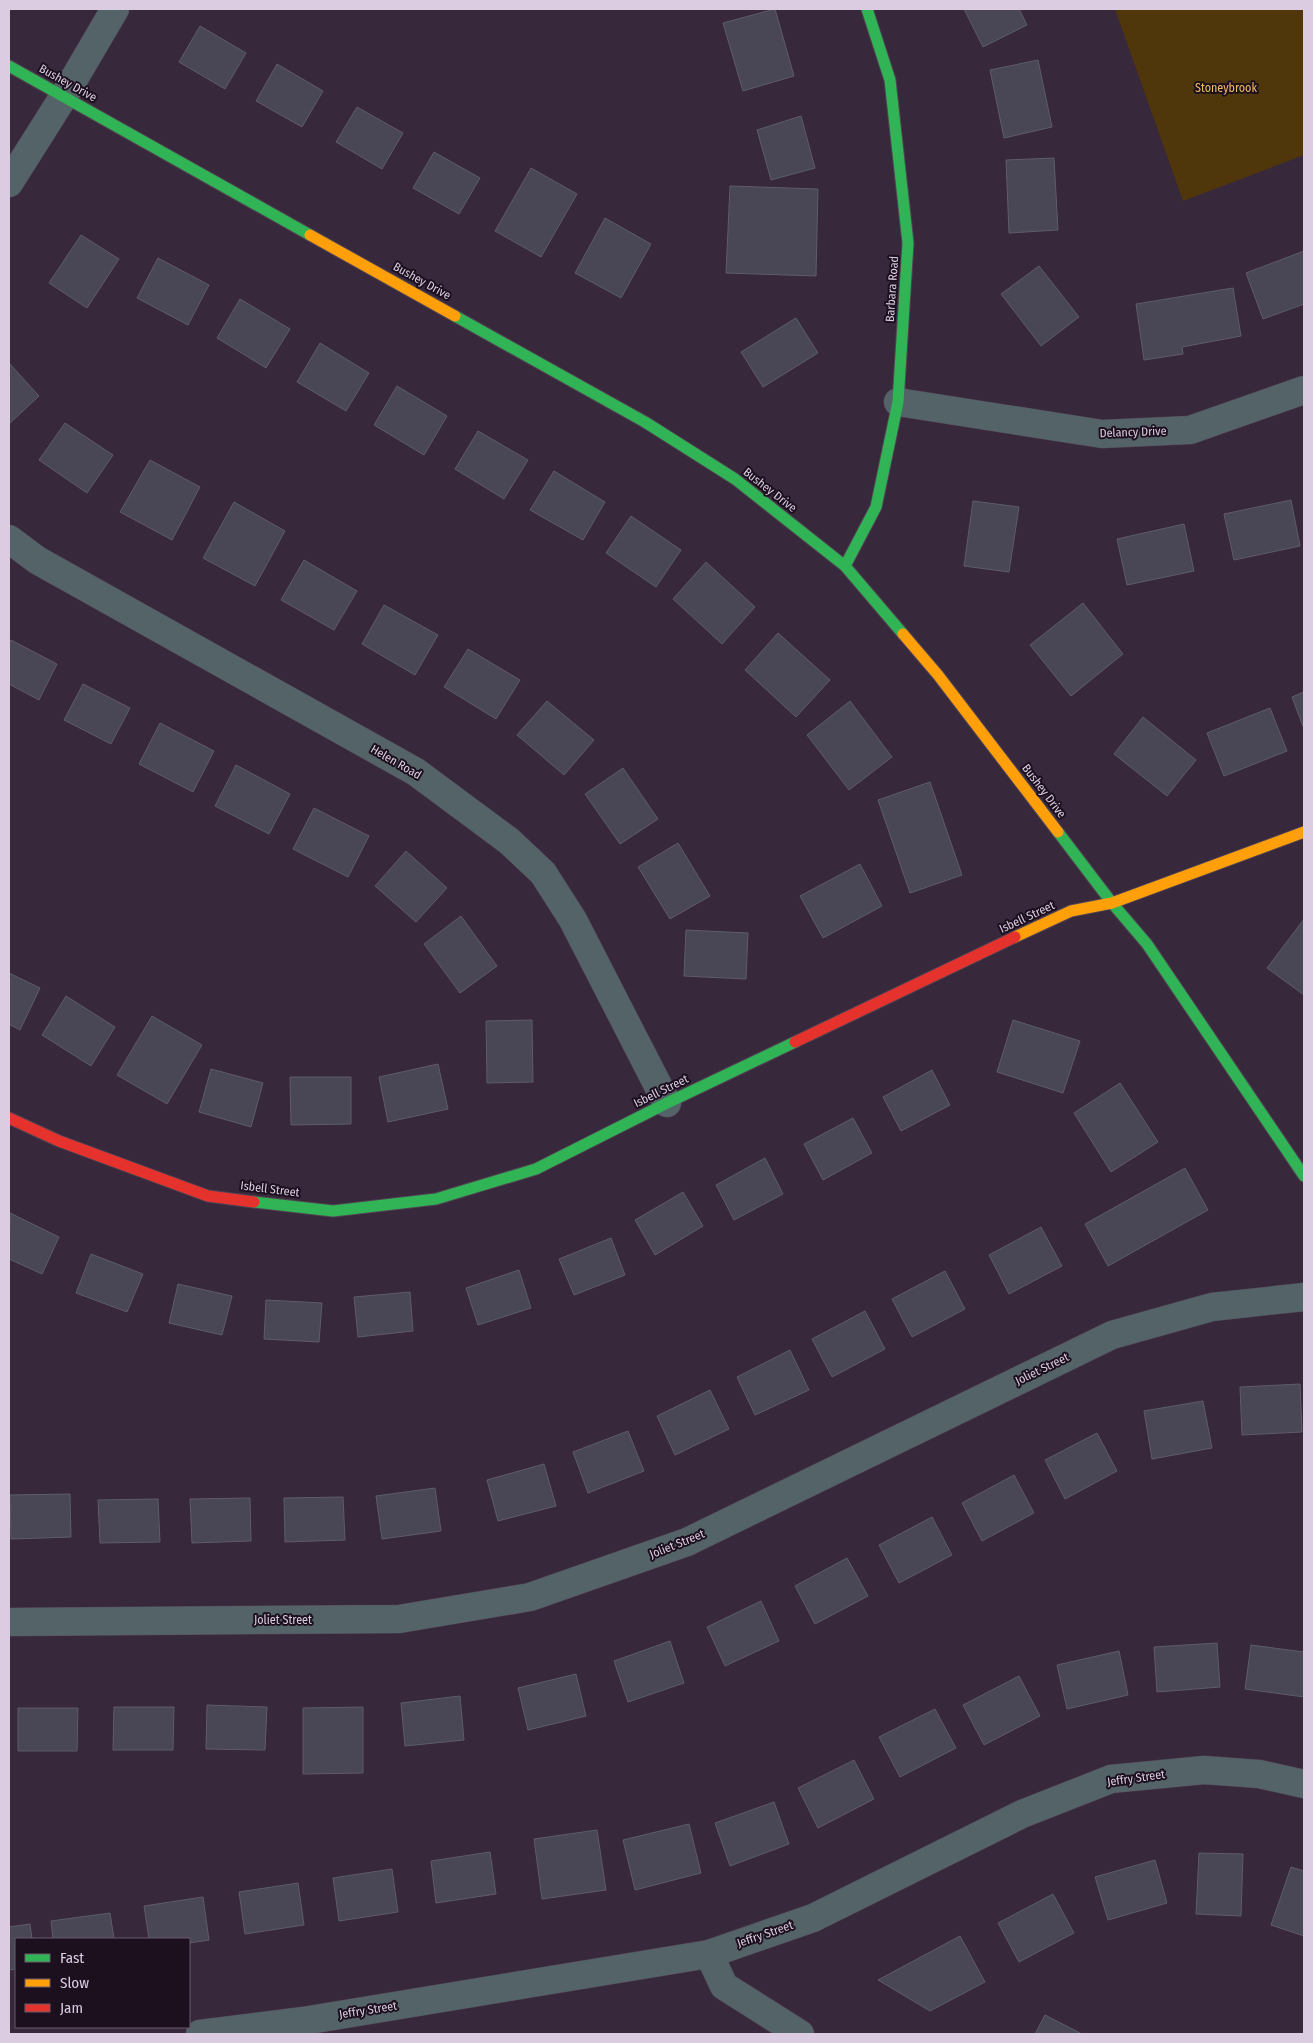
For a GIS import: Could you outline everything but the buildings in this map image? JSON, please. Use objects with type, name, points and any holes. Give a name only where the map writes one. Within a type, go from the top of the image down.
[{"type":"street","points":[[9,183],[64,96],[114,9]]},
{"type":"street","name":"Barbara Road","points":[[845,566],[876,507],[898,402],[908,243],[890,80],[867,9]]},
{"type":"street","name":"Bushey Drive","points":[[9,66],[645,422],[735,480],[845,566],[938,675],[1112,903],[1147,944],[1304,1176]]},
{"type":"street","name":"Delancy Drive","points":[[898,402],[1102,434],[1190,430],[1304,390]]},
{"type":"street","name":"Helen Road","points":[[9,539],[37,560],[416,772],[509,840],[543,873],[573,920],[667,1103]]},
{"type":"street","name":"Isbell Street","points":[[9,1118],[59,1141],[208,1196],[333,1211],[436,1200],[536,1169],[667,1103],[1071,911],[1112,903],[1304,832]]},
{"type":"street","name":"Joliet Street","points":[[9,1622],[399,1619],[530,1596],[687,1542],[1112,1335],[1212,1307],[1304,1296]]},
{"type":"street","name":"Jeffry Street","points":[[200,2034],[305,2027],[709,1954],[813,1918],[1022,1814],[1111,1779],[1204,1770],[1259,1774],[1304,1784]]},
{"type":"street","points":[[709,1954],[724,1986],[800,2034]]},
{"type":"green space","name":"Stoneybrook","points":[[1115,9],[1304,9],[1304,155],[1183,201]]},
{"type":"traffic: fast","points":[[845,566],[876,507],[898,402],[908,243],[890,80],[867,9]]},
{"type":"traffic: fast","points":[[9,66],[310,235]]},
{"type":"traffic: fast","points":[[455,316],[645,422],[735,479],[845,566],[903,634]]},
{"type":"traffic: fast","points":[[1058,832],[1112,903],[1147,944],[1304,1176]]},
{"type":"traffic: fast","points":[[254,1202],[333,1211],[436,1199],[536,1169],[667,1103],[795,1042]]},
{"type":"traffic: slow","points":[[310,235],[455,316]]},
{"type":"traffic: slow","points":[[903,634],[938,675],[1058,832]]},
{"type":"traffic: slow","points":[[1015,937],[1071,911],[1112,903],[1304,832]]},
{"type":"traffic: jam","points":[[795,1042],[1015,937]]},
{"type":"traffic: jam","points":[[9,1118],[59,1141],[208,1196],[254,1202]]}]
